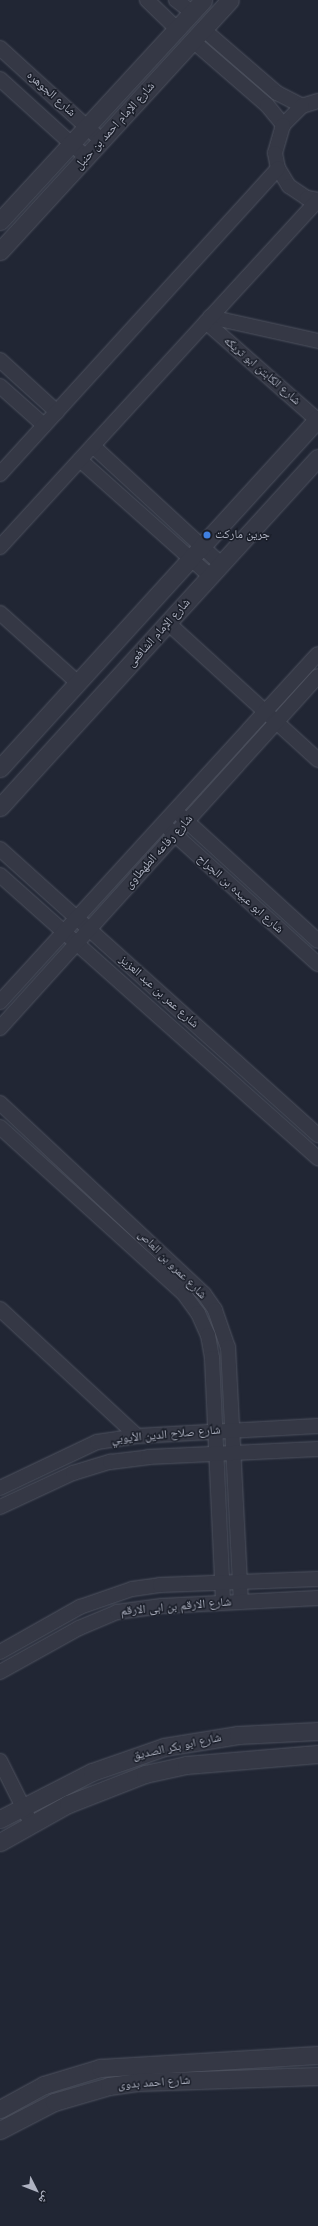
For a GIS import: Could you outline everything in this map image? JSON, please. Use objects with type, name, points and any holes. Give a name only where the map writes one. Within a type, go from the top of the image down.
[{"type":"street","points":[[148,0],[176,29]]},
{"type":"street","points":[[176,0],[197,6]]},
{"type":"street","name":"شارع الإمام احمد بن حنبل","points":[[0,251],[230,0]]},
{"type":"street","name":"شارع الإمام احمد بن حنبل","points":[[0,221],[197,6]]},
{"type":"street","points":[[198,35],[277,93],[302,106]]},
{"type":"street","points":[[198,35],[267,105],[283,124]]},
{"type":"street","name":"شارع الجوهره","points":[[0,48],[102,140]]},
{"type":"street","name":"شارع الجوهره","points":[[0,79],[86,157]]},
{"type":"street","points":[[0,547],[318,200],[290,186],[278,168],[276,146],[283,124],[302,106],[318,101]]},
{"type":"street","points":[[0,474],[278,168]]},
{"type":"street","points":[[208,320],[318,341]]},
{"type":"street","name":"شارع الكابتن ابو تريكه","points":[[208,320],[318,420]]},
{"type":"street","points":[[0,360],[57,412]]},
{"type":"street","points":[[0,386],[44,426]]},
{"type":"street","points":[[0,768],[318,420]]},
{"type":"street","points":[[93,446],[196,553]]},
{"type":"street","name":"شارع الإمام الشافعى","points":[[0,807],[318,458]]},
{"type":"street","points":[[80,460],[216,570]]},
{"type":"street","points":[[0,613],[78,683]]},
{"type":"street","points":[[168,623],[318,760]]},
{"type":"street","name":"شارع رفاعه الطهطاوى","points":[[0,1002],[318,654]]},
{"type":"street","name":"شارع رفاعه الطهطاوى","points":[[0,1028],[318,676]]},
{"type":"street","name":"شارع ابو عبيده بن الجراح","points":[[174,810],[318,941]]},
{"type":"street","name":"شارع ابو عبيده بن الجراح","points":[[163,824],[318,964]]},
{"type":"street","name":"شارع عمر بن عبد العزيز","points":[[0,849],[90,928],[318,1135]]},
{"type":"street","name":"شارع عمر بن عبد العزيز","points":[[0,876],[318,1158]]},
{"type":"street","name":"شارع عمرو بن العاص","points":[[0,1103],[204,1294],[221,1322],[228,1347],[241,1601]]},
{"type":"street","name":"شارع عمرو بن العاص","points":[[0,1127],[184,1294],[198,1313],[208,1335],[212,1358],[223,1602]]},
{"type":"street","points":[[0,1309],[137,1436]]},
{"type":"street","name":"شارع صلاح الدين الأيوبي","points":[[0,1488],[97,1442],[137,1436],[318,1426]]},
{"type":"street","name":"شارع صلاح الدين الأيوبي","points":[[3,1502],[73,1472],[110,1462],[148,1457],[318,1449]]},
{"type":"street","name":"شارع الارقم بن ابى الارقم","points":[[0,1652],[80,1606],[105,1596],[160,1585],[318,1579]]},
{"type":"street","name":"شارع الارقم بن ابى الارقم","points":[[0,1672],[79,1628],[117,1612],[223,1602],[318,1598]]},
{"type":"street","name":"شارع ابو بكر الصديق","points":[[0,1819],[92,1772],[164,1747],[238,1735],[318,1731]]},
{"type":"street","name":"شارع ابو بكر الصديق","points":[[0,1842],[93,1792],[145,1774],[186,1765],[318,1754]]},
{"type":"street","points":[[0,1760],[32,1825]]},
{"type":"street","name":"شارع احمد بدوى","points":[[0,2109],[44,2086],[100,2068],[318,2055]]},
{"type":"street","name":"شارع احمد بدوى","points":[[0,2130],[54,2102],[109,2086],[137,2082],[318,2076]]},
{"type":"place","name":"جرين ماركت","points":[[207,535]]}]
